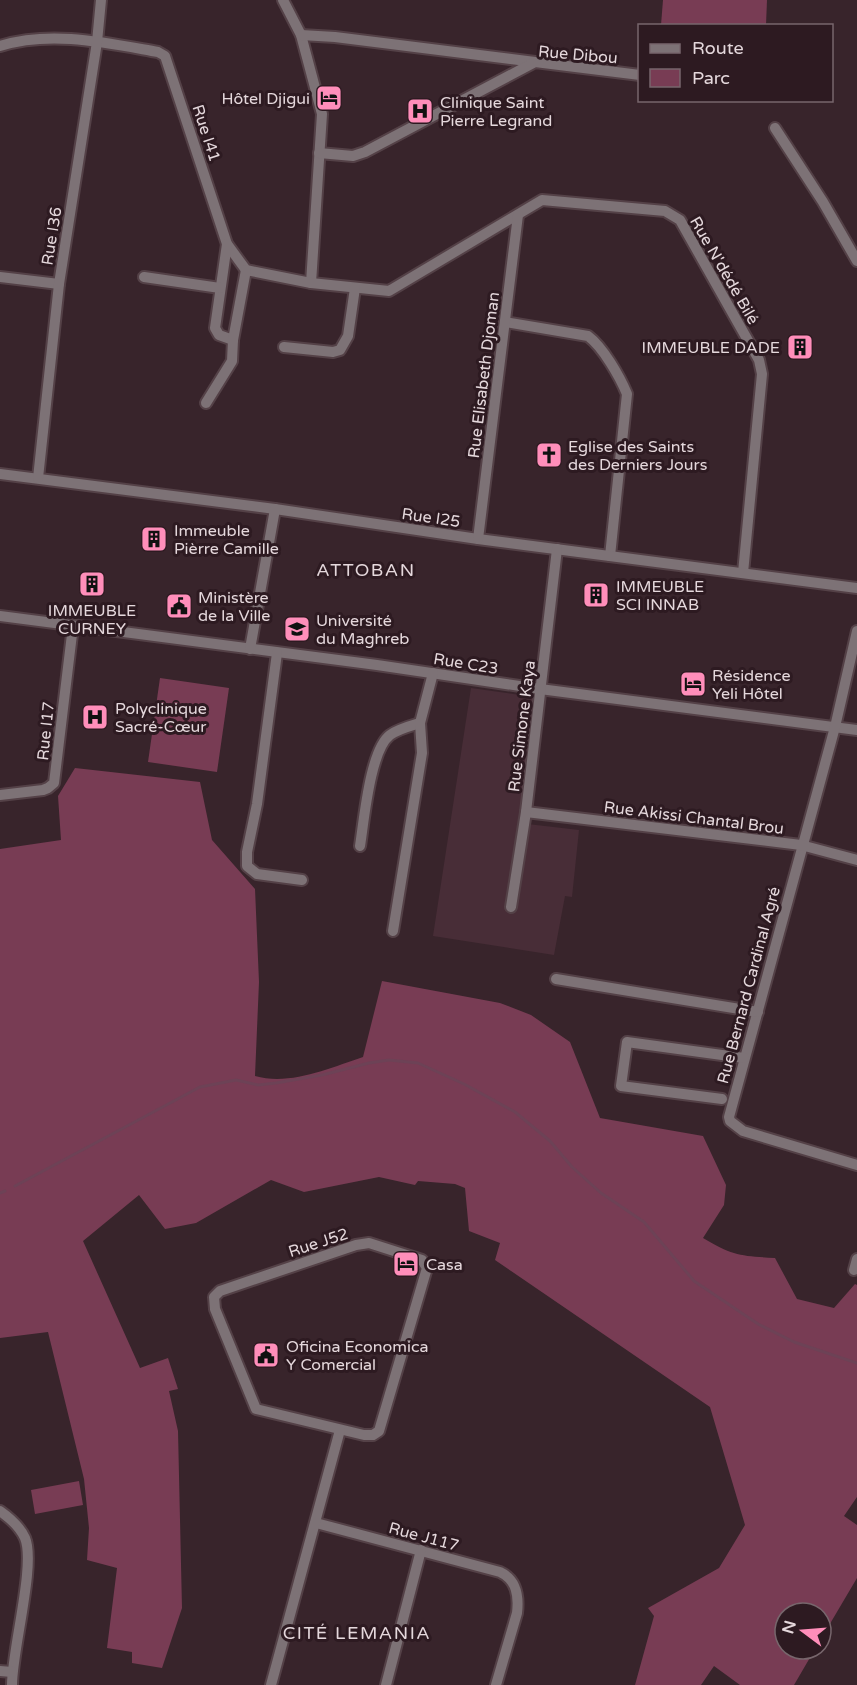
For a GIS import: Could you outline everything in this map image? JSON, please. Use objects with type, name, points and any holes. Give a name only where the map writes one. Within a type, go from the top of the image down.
[{"type":"street","name":"Rue I36","points":[[39,478],[59,284],[98,42],[101,0]]},
{"type":"street","points":[[283,0],[301,35],[322,114],[311,283]]},
{"type":"street","points":[[301,35],[535,62]]},
{"type":"street","name":"Rue I41","points":[[0,46],[37,38],[98,42],[158,52],[165,56],[226,244],[246,270]]},
{"type":"street","name":"Rue Dibou","points":[[319,153],[353,156],[364,152],[535,62],[638,75]]},
{"type":"street","points":[[775,128],[823,202],[857,261]]},
{"type":"street","name":"Rue N'dédé Bilé","points":[[356,288],[389,291],[542,200],[665,212],[680,220],[759,360],[762,374],[743,573]]},
{"type":"street","name":"Rue Elisabeth Djoman","points":[[478,539],[518,215]]},
{"type":"street","points":[[226,244],[214,328],[219,335],[233,340]]},
{"type":"street","points":[[206,403],[232,361],[233,340],[246,270],[311,283],[356,288],[348,336],[340,350],[333,352],[284,347]]},
{"type":"street","points":[[0,277],[59,284]]},
{"type":"street","points":[[144,277],[220,288]]},
{"type":"street","points":[[505,322],[588,336],[596,342],[624,386],[627,394],[610,556]]},
{"type":"street","name":"Rue I25","points":[[0,474],[857,588]]},
{"type":"street","points":[[250,649],[275,509]]},
{"type":"street","name":"Rue Simone Kaya","points":[[511,907],[526,812],[557,549]]},
{"type":"street","name":"Rue C23","points":[[0,616],[857,730]]},
{"type":"street","name":"Rue I17","points":[[0,795],[43,790],[54,783],[73,627]]},
{"type":"street","name":"Rue Bernard Cardinal Agré","points":[[857,631],[835,727],[801,845],[729,1117],[735,1126],[743,1131],[857,1166]]},
{"type":"street","points":[[277,653],[257,804],[246,861],[250,870],[256,874],[302,880]]},
{"type":"street","points":[[393,931],[422,753],[420,723],[433,673]]},
{"type":"street","points":[[360,846],[370,782],[381,744],[396,731],[420,723]]},
{"type":"street","name":"Rue Akissi Chantal Brou","points":[[526,812],[801,845],[857,860]]},
{"type":"street","points":[[556,978],[758,1012]]},
{"type":"street","points":[[722,1099],[621,1086],[627,1042],[744,1058]]},
{"type":"street","name":"Rue J52","points":[[369,1243],[422,1260],[427,1268],[426,1275],[379,1431],[369,1436],[340,1430],[257,1410],[254,1407],[215,1309],[214,1297],[220,1291],[356,1245],[369,1243]]},
{"type":"street","points":[[271,1685],[340,1430]]},
{"type":"street","points":[[0,1511],[17,1526],[25,1539],[28,1556],[12,1685]]},
{"type":"street","name":"Rue J117","points":[[316,1523],[500,1572],[512,1579],[518,1602],[517,1613],[496,1685]]},
{"type":"street","points":[[386,1685],[421,1550]]},
{"type":"street","points":[[0,1671],[12,1672]]},
{"type":"shaded area","points":[[471,688],[534,697],[519,823],[579,830],[572,897],[565,896],[554,955],[433,936]]},
{"type":"green space","points":[[663,0],[767,0],[766,24],[661,24]]},
{"type":"green space","points":[[160,678],[229,688],[217,772],[148,762]]},
{"type":"green space","points":[[75,768],[200,782],[212,840],[255,889],[259,982],[255,1076],[268,1079],[296,1077],[363,1057],[382,981],[500,1003],[531,1015],[570,1042],[600,1118],[703,1136],[726,1185],[724,1205],[703,1238],[738,1254],[775,1258],[797,1299],[834,1308],[855,1284],[857,1285],[857,1497],[844,1516],[857,1525],[857,1578],[833,1619],[833,1601],[773,1601],[773,1661],[808,1661],[794,1685],[740,1685],[714,1666],[701,1685],[635,1685],[654,1616],[648,1608],[719,1568],[745,1525],[710,1407],[495,1260],[500,1243],[469,1231],[465,1188],[455,1184],[418,1181],[415,1185],[379,1177],[304,1192],[271,1180],[196,1223],[165,1229],[139,1195],[83,1241],[140,1368],[168,1358],[178,1389],[169,1391],[178,1431],[182,1608],[162,1668],[132,1663],[132,1652],[107,1648],[117,1568],[87,1560],[89,1528],[84,1479],[48,1332],[0,1338],[0,849],[61,840],[58,796]]},
{"type":"green space","points":[[79,1481],[83,1505],[35,1514],[31,1490]]},
{"type":"waterway","points":[[15,1186],[200,1087],[236,1080],[258,1085],[276,1083],[389,1060],[418,1063],[464,1084],[515,1112],[550,1141],[572,1167],[601,1193],[644,1222],[694,1281],[758,1324],[794,1342],[857,1363]]},
{"type":"waterway","points":[[0,1193],[5,1191]]},
{"type":"place","name":"Hôtel Djigui","points":[[329,98]]},
{"type":"place","name":"Clinique Saint Pierre Legrand","points":[[420,111]]},
{"type":"place","name":"IMMEUBLE DADE","points":[[800,347]]},
{"type":"place","name":"Eglise des Saints des Derniers Jours","points":[[549,455]]},
{"type":"place","name":"Immeuble Pièrre Camille","points":[[154,539]]},
{"type":"place","name":"IMMEUBLE CURNEY","points":[[92,584]]},
{"type":"place","name":"IMMEUBLE SCI INNAB","points":[[596,595]]},
{"type":"place","name":"Ministère de la Ville","points":[[179,606]]},
{"type":"place","name":"Université du Maghreb","points":[[297,629]]},
{"type":"place","name":"Résidence Yeli Hôtel","points":[[693,684]]},
{"type":"place","name":"Polyclinique Sacré-Cœur","points":[[95,717]]},
{"type":"place","name":"Casa","points":[[406,1264]]},
{"type":"place","name":"Oficina Economica Y Comercial","points":[[266,1355]]},
{"type":"district","name":"ATTOBAN","points":[[366,570]]},
{"type":"district","name":"CITÉ LEMANIA","points":[[357,1633]]}]
